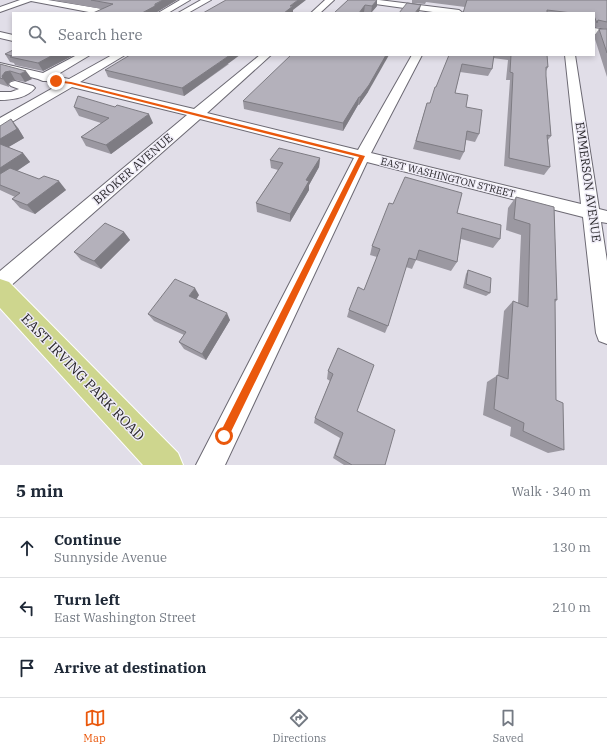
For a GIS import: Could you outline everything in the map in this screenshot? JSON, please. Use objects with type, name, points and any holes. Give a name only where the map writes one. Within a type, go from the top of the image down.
[{"type":"main road","name":"EAST IRVING PARK ROAD","points":[[0,290],[166,465]]},
{"type":"street","points":[[0,10],[28,0]]},
{"type":"street","points":[[34,0],[103,12]]},
{"type":"street","points":[[164,12],[186,0]]},
{"type":"street","points":[[194,0],[205,1]]},
{"type":"street","points":[[197,12],[218,0]]},
{"type":"street","points":[[316,12],[330,0]]},
{"type":"street","points":[[360,0],[441,12]]},
{"type":"street","points":[[184,12],[205,1]]},
{"type":"street","points":[[595,31],[607,33]]},
{"type":"street","points":[[0,35],[12,38]]},
{"type":"street","points":[[0,112],[84,56]]},
{"type":"street","points":[[50,79],[103,56]]},
{"type":"street","points":[[0,122],[118,56]]},
{"type":"street","name":"BROKER AVENUE","points":[[0,283],[265,56]]},
{"type":"street","points":[[210,465],[362,156],[416,56]]},
{"type":"street","name":"EMMERSON AVENUE","points":[[570,56],[600,215],[607,333]]},
{"type":"street","points":[[0,62],[10,57]]},
{"type":"street","name":"EAST WASHINGTON STREET","points":[[0,66],[600,215]]},
{"type":"street","points":[[0,96],[13,96],[29,88],[15,84]]},
{"type":"building","points":[[91,0],[163,0],[144,12],[95,12],[113,4]]},
{"type":"building","points":[[226,0],[298,0],[285,12],[205,12]]},
{"type":"building","points":[[348,0],[377,0],[372,6],[365,5],[360,12],[335,12]]},
{"type":"building","points":[[467,0],[607,0],[607,22],[598,20],[597,23],[595,12],[564,12],[547,10],[547,12],[463,12]]},
{"type":"building","points":[[407,3],[421,5],[416,12],[400,12]]},
{"type":"building","points":[[599,29],[607,29],[607,53]]},
{"type":"building","points":[[12,50],[12,56],[5,54]]},
{"type":"building","points":[[12,56],[51,56],[38,63],[10,57]]},
{"type":"building","points":[[128,56],[229,56],[182,88],[105,70]]},
{"type":"building","points":[[290,56],[385,56],[369,85],[359,97],[343,123],[243,101]]},
{"type":"building","points":[[449,56],[494,56],[492,69],[462,64],[455,93],[468,95],[466,107],[482,110],[479,134],[467,131],[464,152],[416,141],[427,103],[430,103]]},
{"type":"building","points":[[511,56],[547,56],[548,67],[546,67],[546,76],[551,136],[547,135],[550,167],[509,158],[513,73],[510,72]]},
{"type":"building","points":[[0,64],[26,71],[20,74],[10,71],[5,72],[2,76],[3,79],[0,78]]},
{"type":"building","points":[[78,96],[115,107],[117,105],[149,114],[106,145],[81,137],[109,118],[74,107]]},
{"type":"building","points":[[11,119],[17,129],[0,139],[0,126]]},
{"type":"building","points":[[0,144],[23,153],[0,168]]},
{"type":"building","points":[[279,148],[320,158],[306,180],[309,181],[290,214],[256,203],[283,163],[270,160]]},
{"type":"building","points":[[10,168],[39,179],[44,176],[59,181],[27,205],[12,199],[20,193],[0,185],[0,174]]},
{"type":"building","points":[[405,177],[462,193],[457,213],[501,225],[500,239],[462,228],[457,262],[419,250],[416,260],[409,258],[388,326],[349,310],[358,287],[364,290],[380,249],[372,246],[389,203],[393,204]]},
{"type":"building","points":[[516,197],[554,207],[557,300],[555,299],[556,400],[563,403],[564,450],[523,431],[524,423],[494,409],[497,375],[508,379],[513,301],[528,307],[530,224],[514,219]]},
{"type":"building","points":[[105,223],[124,232],[94,261],[74,252]]},
{"type":"building","points":[[468,270],[491,278],[490,293],[466,284]]},
{"type":"building","points":[[175,279],[195,288],[189,296],[227,313],[202,354],[179,342],[186,332],[148,314]]},
{"type":"building","points":[[338,348],[374,365],[357,411],[395,430],[385,465],[352,465],[335,455],[343,433],[315,418],[333,374],[328,371]]},
{"type":"route","points":[[56,81],[71,83],[198,114],[362,156],[224,436]]}]
